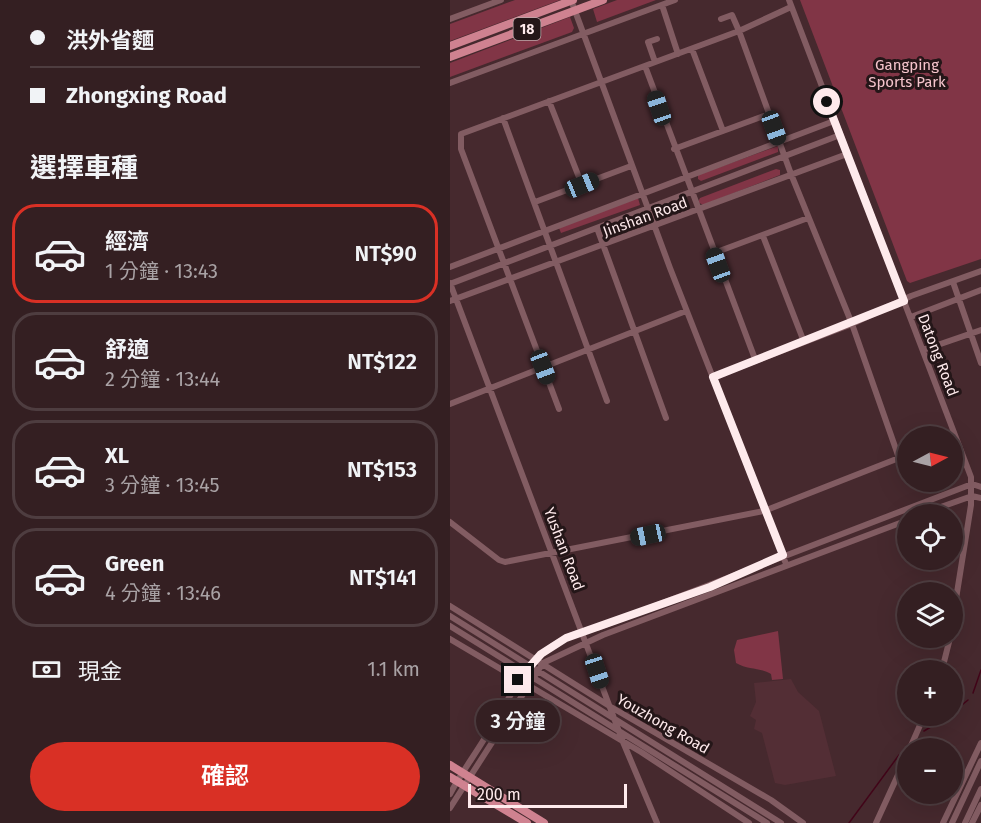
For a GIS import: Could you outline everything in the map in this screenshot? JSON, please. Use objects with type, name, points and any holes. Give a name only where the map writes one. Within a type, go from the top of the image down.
[{"type":"main road","name":"18","points":[[450,46],[572,0]]},
{"type":"main road","name":"18","points":[[450,57],[603,0]]},
{"type":"main road","points":[[450,765],[544,823]]},
{"type":"main road","points":[[458,781],[527,823]]},
{"type":"street","points":[[450,19],[501,0]]},
{"type":"street","points":[[572,0],[631,166],[786,564]]},
{"type":"street","points":[[450,83],[675,0]]},
{"type":"street","points":[[560,409],[461,149],[461,134],[739,31],[790,4]]},
{"type":"street","name":"Datong Road","points":[[790,4],[972,484]]},
{"type":"street","points":[[662,5],[678,54]]},
{"type":"street","points":[[450,522],[499,560],[505,562],[764,511],[899,458],[852,324],[791,174],[739,31],[732,15],[721,19]]},
{"type":"street","points":[[655,62],[648,42],[657,39]]},
{"type":"street","points":[[692,49],[723,131]]},
{"type":"street","points":[[645,66],[697,211],[755,359]]},
{"type":"street","points":[[549,101],[582,185]]},
{"type":"street","points":[[674,149],[769,114]]},
{"type":"street","points":[[503,118],[607,400]]},
{"type":"street","name":"Jinshan Road","points":[[450,267],[834,121]]},
{"type":"street","name":"Jinshan Road","points":[[450,284],[840,135]]},
{"type":"street","name":"Jinshan Road","points":[[453,300],[847,154]]},
{"type":"street","points":[[535,202],[631,166]]},
{"type":"street","points":[[714,253],[808,218]]},
{"type":"street","points":[[597,228],[666,418]]},
{"type":"street","points":[[764,236],[804,342]]},
{"type":"street","points":[[713,377],[755,359],[852,324],[981,271]]},
{"type":"street","points":[[953,282],[981,363]]},
{"type":"street","name":"Yushan Road","points":[[450,284],[453,300],[490,388],[623,742],[657,823]]},
{"type":"street","points":[[910,317],[981,290]]},
{"type":"street","points":[[450,404],[686,310]]},
{"type":"street","points":[[923,350],[981,330]]},
{"type":"street","points":[[467,776],[518,680],[550,646],[582,630],[600,627],[710,587],[783,555],[972,484],[981,487]]},
{"type":"street","points":[[959,582],[972,484]]},
{"type":"street","points":[[949,504],[972,496],[981,498]]},
{"type":"street","points":[[450,810],[458,781],[467,776],[543,663],[587,642],[786,564],[897,524]]},
{"type":"street","name":"Youzhong Road","points":[[450,606],[610,707],[771,800],[803,823]]},
{"type":"street","name":"Youzhong Road","points":[[450,616],[618,728],[767,823]]},
{"type":"street","name":"Youzhong Road","points":[[450,626],[527,668]]},
{"type":"street","points":[[450,639],[623,742],[749,823]]},
{"type":"street","name":"Youzhong Road","points":[[536,674],[781,823]]},
{"type":"street","points":[[943,823],[981,743]]},
{"type":"street","points":[[954,823],[981,761]]},
{"type":"street","points":[[954,823],[981,769]]},
{"type":"street","points":[[876,823],[897,777]]},
{"type":"street","points":[[968,823],[981,789]]},
{"type":"street","points":[[968,823],[981,795]]},
{"type":"street","points":[[968,823],[981,805]]},
{"type":"shaded area","points":[[791,679],[798,692],[819,711],[836,776],[785,785],[775,783],[762,733],[754,729],[756,720],[750,716],[756,702],[754,683]]},
{"type":"green space","points":[[515,0],[560,0],[450,41],[450,24]]},
{"type":"green space","points":[[617,0],[656,0],[597,22],[593,9]]},
{"type":"green space","name":"Gangping Sports Park","points":[[800,0],[981,0],[981,259],[910,283],[907,281]]},
{"type":"green space","points":[[570,17],[574,28],[572,32],[450,77],[450,63]]},
{"type":"green space","points":[[778,146],[778,152],[701,181],[698,179],[698,175]]},
{"type":"green space","points":[[776,169],[780,170],[780,175],[703,205],[698,202],[700,198]]},
{"type":"green space","points":[[638,198],[640,205],[561,233],[559,228]]},
{"type":"green space","points":[[778,631],[783,679],[772,680],[771,674],[767,672],[736,663],[734,650],[737,640]]},
{"type":"waterway","points":[[973,693],[981,670]]},
{"type":"waterway","points":[[963,704],[968,700]]},
{"type":"waterway","points":[[924,731],[932,726]]},
{"type":"waterway","points":[[849,823],[897,758]]},
{"type":"route","points":[[518,680],[550,646],[582,630],[600,627],[710,587],[783,555],[713,377],[755,359],[852,324],[904,301],[827,102]]}]
